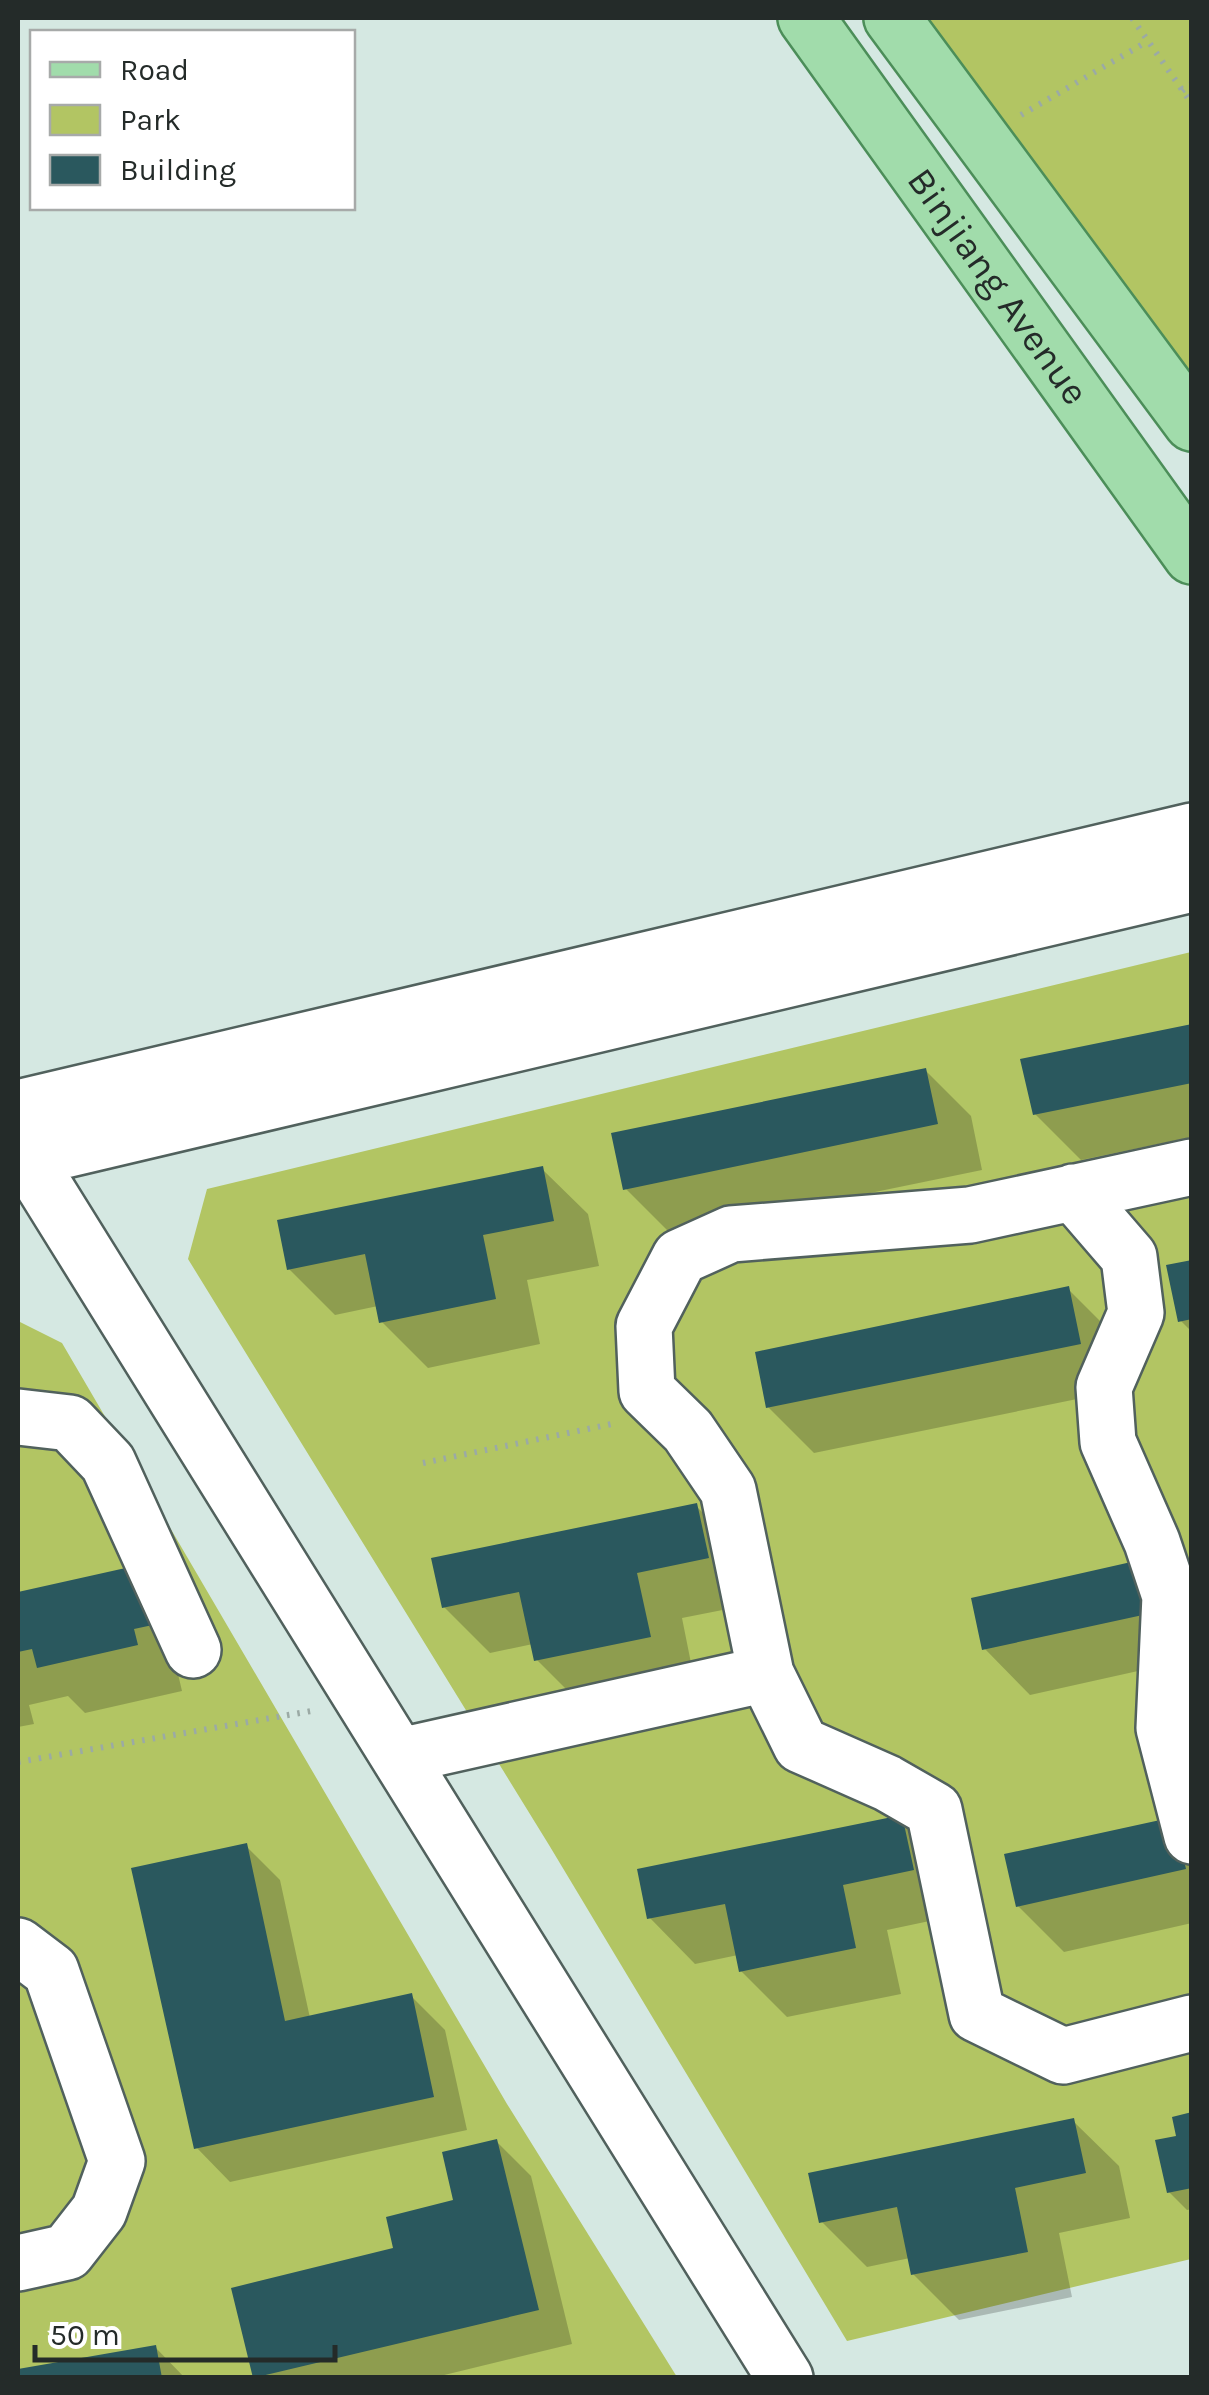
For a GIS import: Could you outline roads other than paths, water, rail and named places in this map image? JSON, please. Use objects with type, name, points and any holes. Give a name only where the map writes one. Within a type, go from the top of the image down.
[{"type":"main road","name":"Binjiang Avenue","points":[[806,18],[1192,556]]},
{"type":"main road","name":"Binjiang Avenue","points":[[892,18],[1192,423]]},
{"type":"street","points":[[20,1143],[1192,831]]},
{"type":"street","points":[[20,1143],[1192,884]]},
{"type":"street","points":[[20,1143],[785,2378]]},
{"type":"street","points":[[1192,1167],[970,1215],[731,1234],[680,1257],[644,1326],[647,1391],[688,1431],[728,1490],[766,1674],[800,1745],[887,1783],[934,1810],[977,2014],[1063,2056],[1192,2023]]},
{"type":"street","points":[[1073,1192],[1129,1257],[1136,1313],[1104,1387],[1108,1442],[1152,1542],[1181,1594],[1164,1728],[1192,1836]]},
{"type":"street","points":[[18,1417],[70,1423],[108,1463],[194,1650]]},
{"type":"street","points":[[400,1756],[766,1674]]},
{"type":"street","points":[[18,1946],[52,1971],[116,2162],[99,2212],[67,2252],[18,2263]]}]
